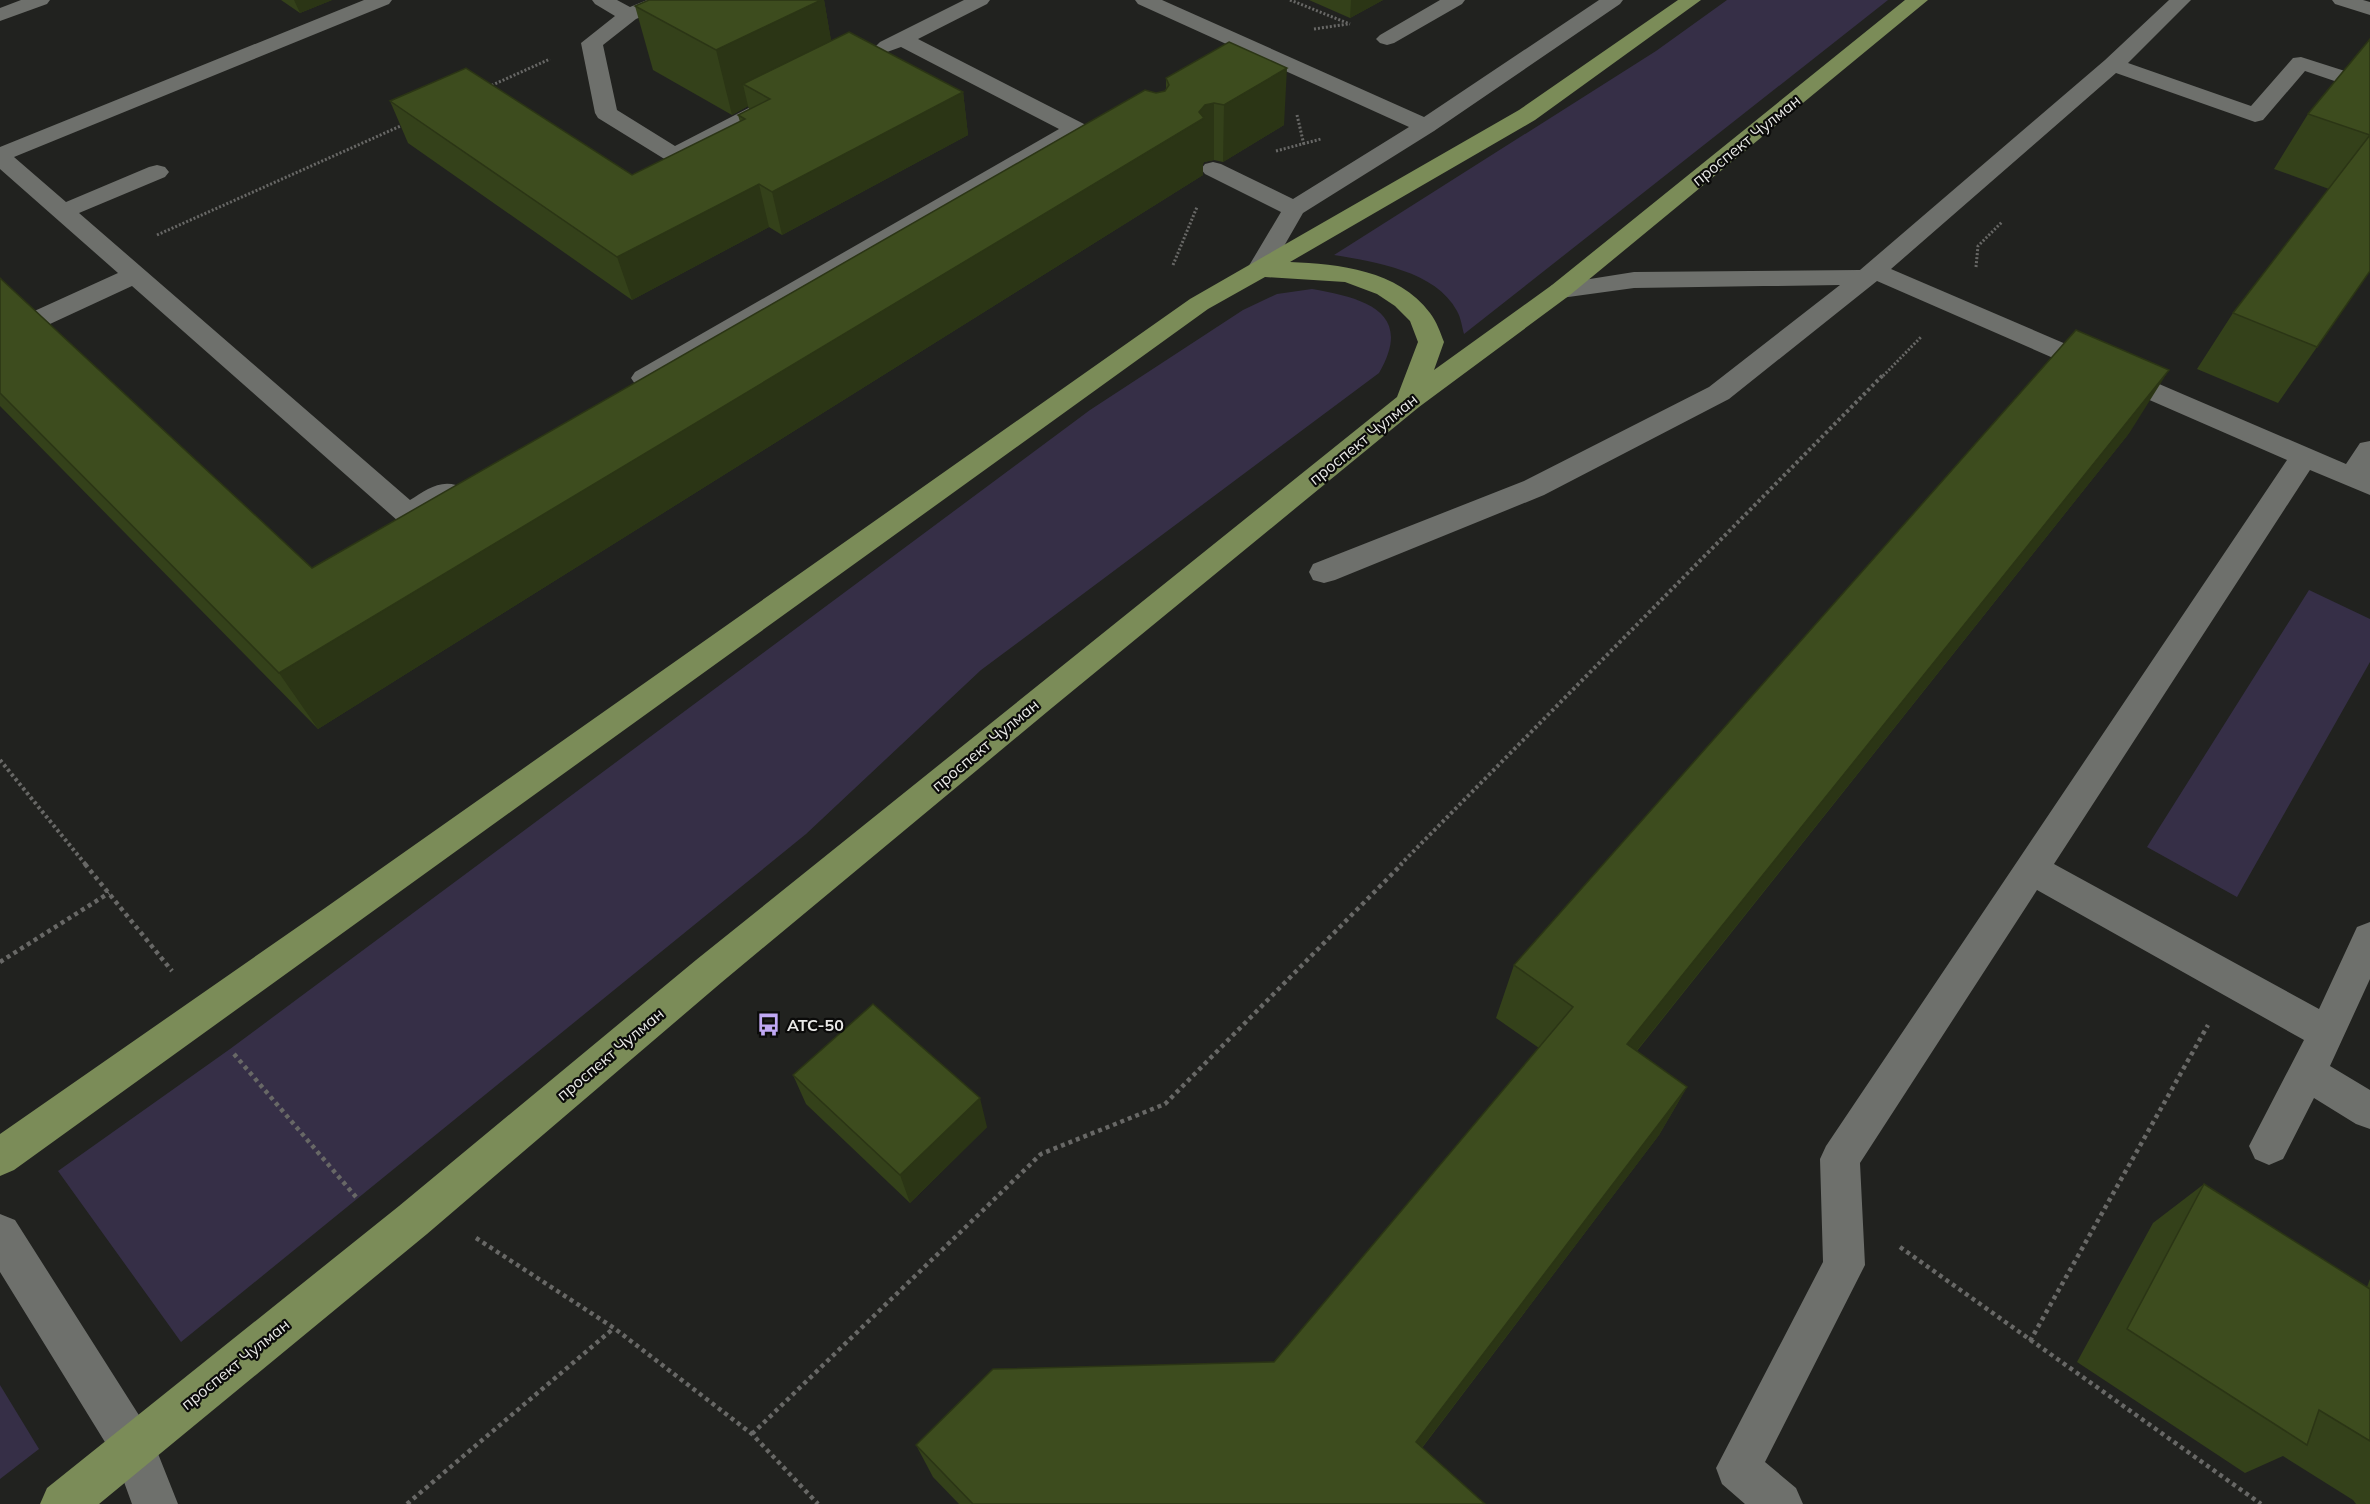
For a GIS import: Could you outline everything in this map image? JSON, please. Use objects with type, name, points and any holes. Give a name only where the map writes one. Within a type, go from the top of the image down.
[{"type":"main road","points":[[0,1157],[348,912],[1199,304],[1527,115],[1691,0]]},
{"type":"main road","name":"проспект Чулман","points":[[63,1504],[413,1220],[709,971],[1409,401],[1561,290],[1918,0]]},
{"type":"main road","points":[[1259,269],[1321,270],[1361,278],[1393,292],[1420,317],[1431,342],[1409,401]]},
{"type":"street","points":[[0,15],[40,0]]},
{"type":"street","points":[[382,0],[0,156],[408,514],[470,478]]},
{"type":"street","points":[[602,0],[629,15]]},
{"type":"street","points":[[664,0],[629,15],[592,43],[606,113],[674,155],[798,92]]},
{"type":"street","points":[[871,55],[980,0]]},
{"type":"street","points":[[1146,0],[1426,126]]},
{"type":"street","points":[[1387,39],[1455,0]]},
{"type":"street","points":[[1259,269],[1294,209],[1426,126],[1613,0]]},
{"type":"street","points":[[1324,572],[1534,488],[1719,393],[1871,274],[2113,65],[2181,0]]},
{"type":"street","points":[[2342,0],[2370,9]]},
{"type":"street","points":[[624,389],[1086,128],[902,39]]},
{"type":"street","points":[[2113,65],[2255,115],[2301,63],[2370,86]]},
{"type":"street","points":[[1213,169],[1294,209]]},
{"type":"street","points":[[62,212],[157,172]]},
{"type":"street","points":[[1561,290],[1634,280],[1871,274],[1952,305],[2361,481],[2370,450]]},
{"type":"street","points":[[28,324],[135,275]]},
{"type":"street","points":[[1780,1504],[1738,1467],[1844,1265],[1840,1159],[2304,457]]},
{"type":"street","points":[[2031,869],[2326,1034]]},
{"type":"street","points":[[2269,1146],[2326,1034],[2370,938]]},
{"type":"street","points":[[2306,1073],[2370,1111]]},
{"type":"street","points":[[0,1234],[133,1447],[155,1504]]},
{"type":"path","points":[[482,89],[569,50],[592,43]]},
{"type":"path","points":[[1284,61],[1306,153]]},
{"type":"path","points":[[113,255],[406,123]]},
{"type":"path","points":[[1173,265],[1213,169],[1323,138]]},
{"type":"path","points":[[752,1434],[1041,1154],[1165,1104],[1974,282],[1978,246],[2003,221]]},
{"type":"path","points":[[0,760],[178,979]]},
{"type":"path","points":[[0,962],[109,893]]},
{"type":"path","points":[[2030,1341],[2233,981]]},
{"type":"path","points":[[230,1049],[358,1200]]},
{"type":"path","points":[[1842,1206],[2261,1504]]},
{"type":"path","points":[[473,1236],[614,1328],[752,1434],[818,1504]]},
{"type":"path","points":[[407,1504],[614,1328]]},
{"type":"shaded area","points":[[1727,0],[1888,0],[1464,334],[1457,311],[1435,286],[1385,265],[1334,255],[1656,51]]},
{"type":"shaded area","points":[[1312,289],[1365,303],[1378,311],[1387,322],[1391,335],[1389,352],[1379,373],[981,670],[806,834],[181,1342],[58,1171],[230,1049],[1090,410],[1243,310],[1277,294]]},
{"type":"shaded area","points":[[2309,590],[2370,619],[2370,662],[2237,897],[2147,847]]},
{"type":"shaded area","points":[[0,1385],[39,1449],[0,1479]]},
{"type":"building","points":[[649,0],[821,0],[716,50],[635,6]]},
{"type":"building","points":[[849,32],[963,92],[772,192],[759,184],[617,257],[390,101],[466,68],[632,175],[745,119],[738,115],[770,99],[743,84]]},
{"type":"building","points":[[2370,39],[2370,135],[2308,114]]},
{"type":"building","points":[[1229,42],[1287,68],[1224,105],[1214,103],[1205,105],[1199,112],[1204,118],[279,673],[0,393],[0,278],[312,568],[1145,90],[1156,93],[1165,91],[1169,85],[1166,78]]},
{"type":"building","points":[[2370,135],[2370,271],[2317,347],[2233,313]]},
{"type":"building","points":[[2076,330],[2169,370],[1627,1044],[1687,1087],[1416,1442],[1485,1504],[973,1504],[916,1445],[993,1369],[1274,1362],[1573,1007],[1514,965]]},
{"type":"building","points":[[873,1004],[980,1098],[900,1175],[793,1075]]},
{"type":"building","points":[[2204,1184],[2370,1289],[2370,1441],[2319,1410],[2307,1445],[2127,1329]]},
{"type":"place","name":"АТС-50","points":[[769,1025]]}]
